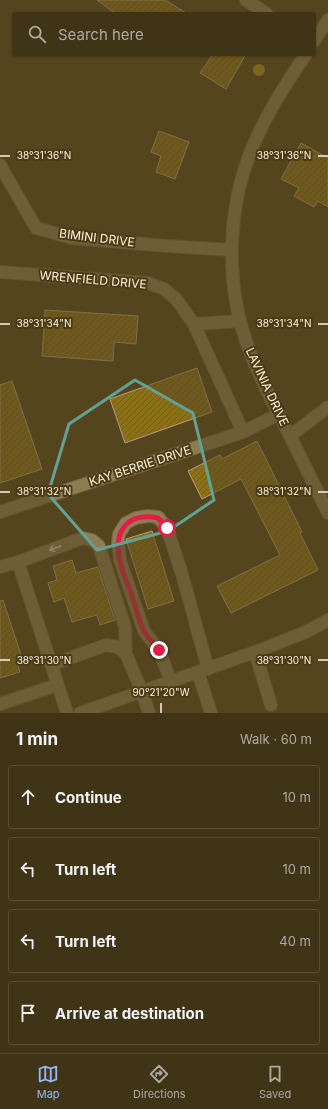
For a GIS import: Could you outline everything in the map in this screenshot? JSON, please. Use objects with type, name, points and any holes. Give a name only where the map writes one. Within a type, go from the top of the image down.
[{"type":"street","points":[[246,0],[264,12]]},
{"type":"street","points":[[316,39],[328,20]]},
{"type":"street","name":"LAVINIA DRIVE","points":[[305,56],[270,112],[256,138],[238,192],[232,250],[235,295],[240,321],[255,365],[328,513]]},
{"type":"street","name":"BIMINI DRIVE","points":[[0,165],[36,228],[72,238],[232,250]]},
{"type":"street","name":"WRENFIELD DRIVE","points":[[0,272],[148,283],[164,289],[176,299],[194,324],[243,432]]},
{"type":"street","points":[[194,324],[240,321]]},
{"type":"street","points":[[290,436],[328,407]]},
{"type":"street","name":"KAY BERRIE DRIVE","points":[[0,512],[243,432],[279,414]]},
{"type":"street","points":[[171,682],[159,650],[144,631],[120,560],[118,543],[119,534],[126,523],[136,518],[148,516],[158,518],[167,528],[182,574],[211,713]]},
{"type":"street","points":[[0,567],[18,562],[83,538],[92,540],[99,546],[125,627],[126,654],[149,713]]},
{"type":"street","points":[[18,562],[67,713]]},
{"type":"street","points":[[80,713],[100,710],[142,692],[255,652],[306,632],[328,620]]},
{"type":"street","points":[[51,665],[106,645],[118,647],[126,654]]},
{"type":"street","points":[[255,652],[271,705]]},
{"type":"street","points":[[0,704],[57,684]]},
{"type":"highlighted area","points":[[135,380],[193,413],[214,500],[168,531],[97,550],[48,494],[69,424]]},
{"type":"building","points":[[97,0],[165,0],[185,12],[113,12]]},
{"type":"building","points":[[212,56],[245,56],[226,89],[200,73]]},
{"type":"building","points":[[159,131],[189,142],[175,179],[156,172],[161,156],[151,152]]},
{"type":"building","points":[[301,143],[328,158],[328,207],[318,201],[314,207],[294,196],[299,188],[281,179]]},
{"type":"building","points":[[45,310],[138,316],[136,344],[114,342],[113,361],[42,356]]},
{"type":"building","points":[[197,368],[212,412],[125,443],[110,399]]},
{"type":"building","points":[[12,381],[42,469],[0,483],[0,385]]},
{"type":"building","points":[[257,441],[302,532],[300,533],[318,570],[231,613],[217,586],[280,555],[241,479],[202,499],[188,471],[220,455],[222,459]]},
{"type":"building","points":[[152,531],[174,601],[148,609],[126,539]]},
{"type":"building","points":[[72,560],[76,573],[98,567],[115,620],[100,625],[97,615],[72,622],[64,598],[54,602],[48,583],[57,580],[53,566]]},
{"type":"building","points":[[3,600],[22,658],[16,660],[20,672],[0,678],[0,601]]},
{"type":"route","points":[[159,650],[144,631],[120,560],[118,543],[119,534],[126,523],[136,518],[148,516],[158,518],[167,528]]}]
